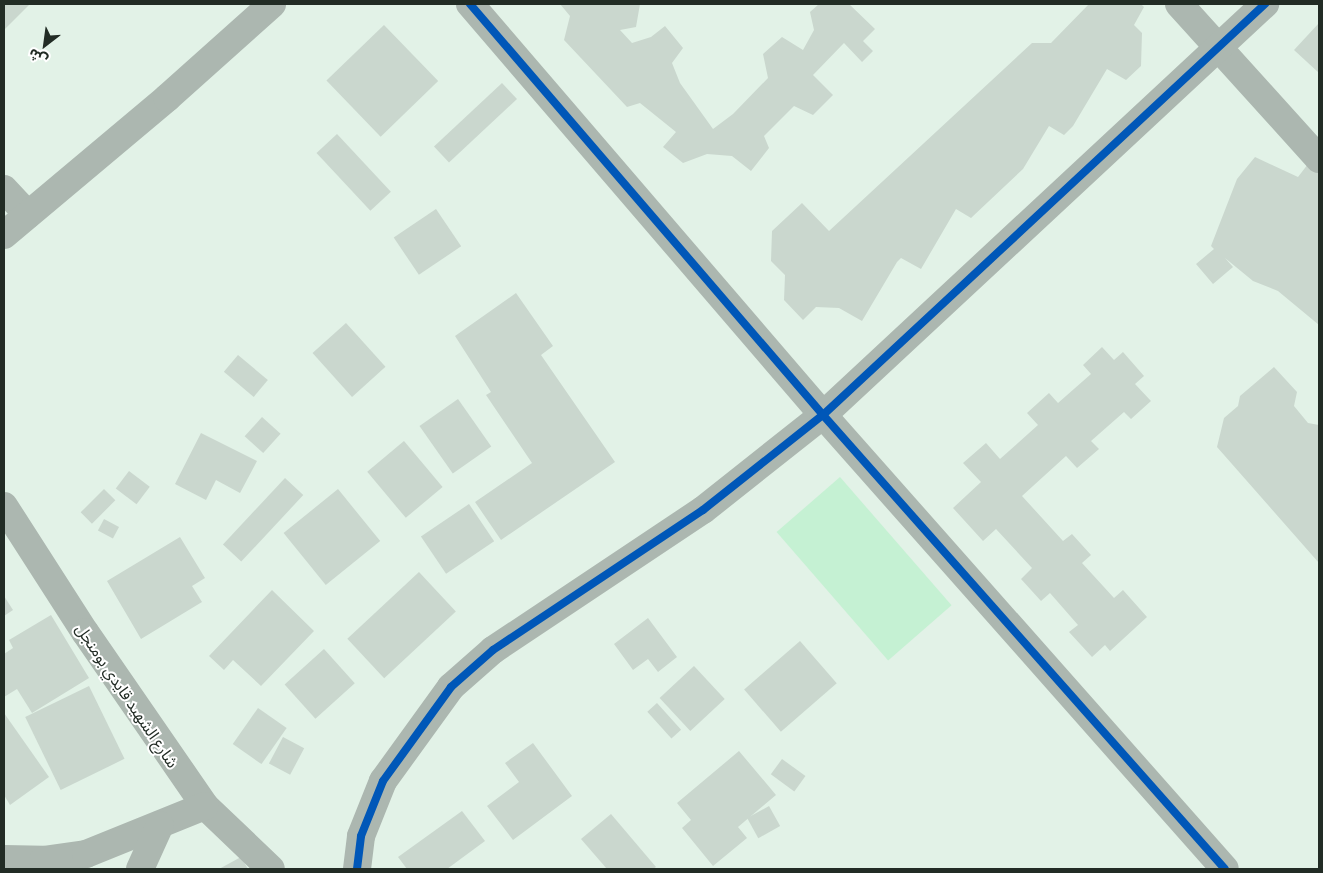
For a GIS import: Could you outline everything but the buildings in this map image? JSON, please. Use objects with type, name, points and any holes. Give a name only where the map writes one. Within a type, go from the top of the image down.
[{"type":"street","points":[[4,235],[167,98],[272,4]]},
{"type":"street","points":[[470,4],[823,415],[1225,869]]},
{"type":"street","points":[[1180,4],[1319,159]]},
{"type":"street","points":[[357,869],[361,836],[383,781],[451,687],[493,650],[703,510],[823,415],[1217,46],[1265,4]]},
{"type":"street","points":[[4,189],[28,215]]},
{"type":"street","name":"شارع الشهيد قايدي بومنجل","points":[[4,506],[85,632],[205,806],[271,869]]},
{"type":"street","points":[[4,858],[43,860],[86,854],[205,806]]},
{"type":"street","points":[[140,869],[160,825]]},
{"type":"green space","points":[[840,477],[952,605],[888,660],[777,532]]},
{"type":"cycle path","points":[[470,4],[823,415],[1225,869]]},
{"type":"cycle path","points":[[357,869],[361,836],[383,781],[451,687],[493,650],[703,510],[823,415],[1265,4]]}]
